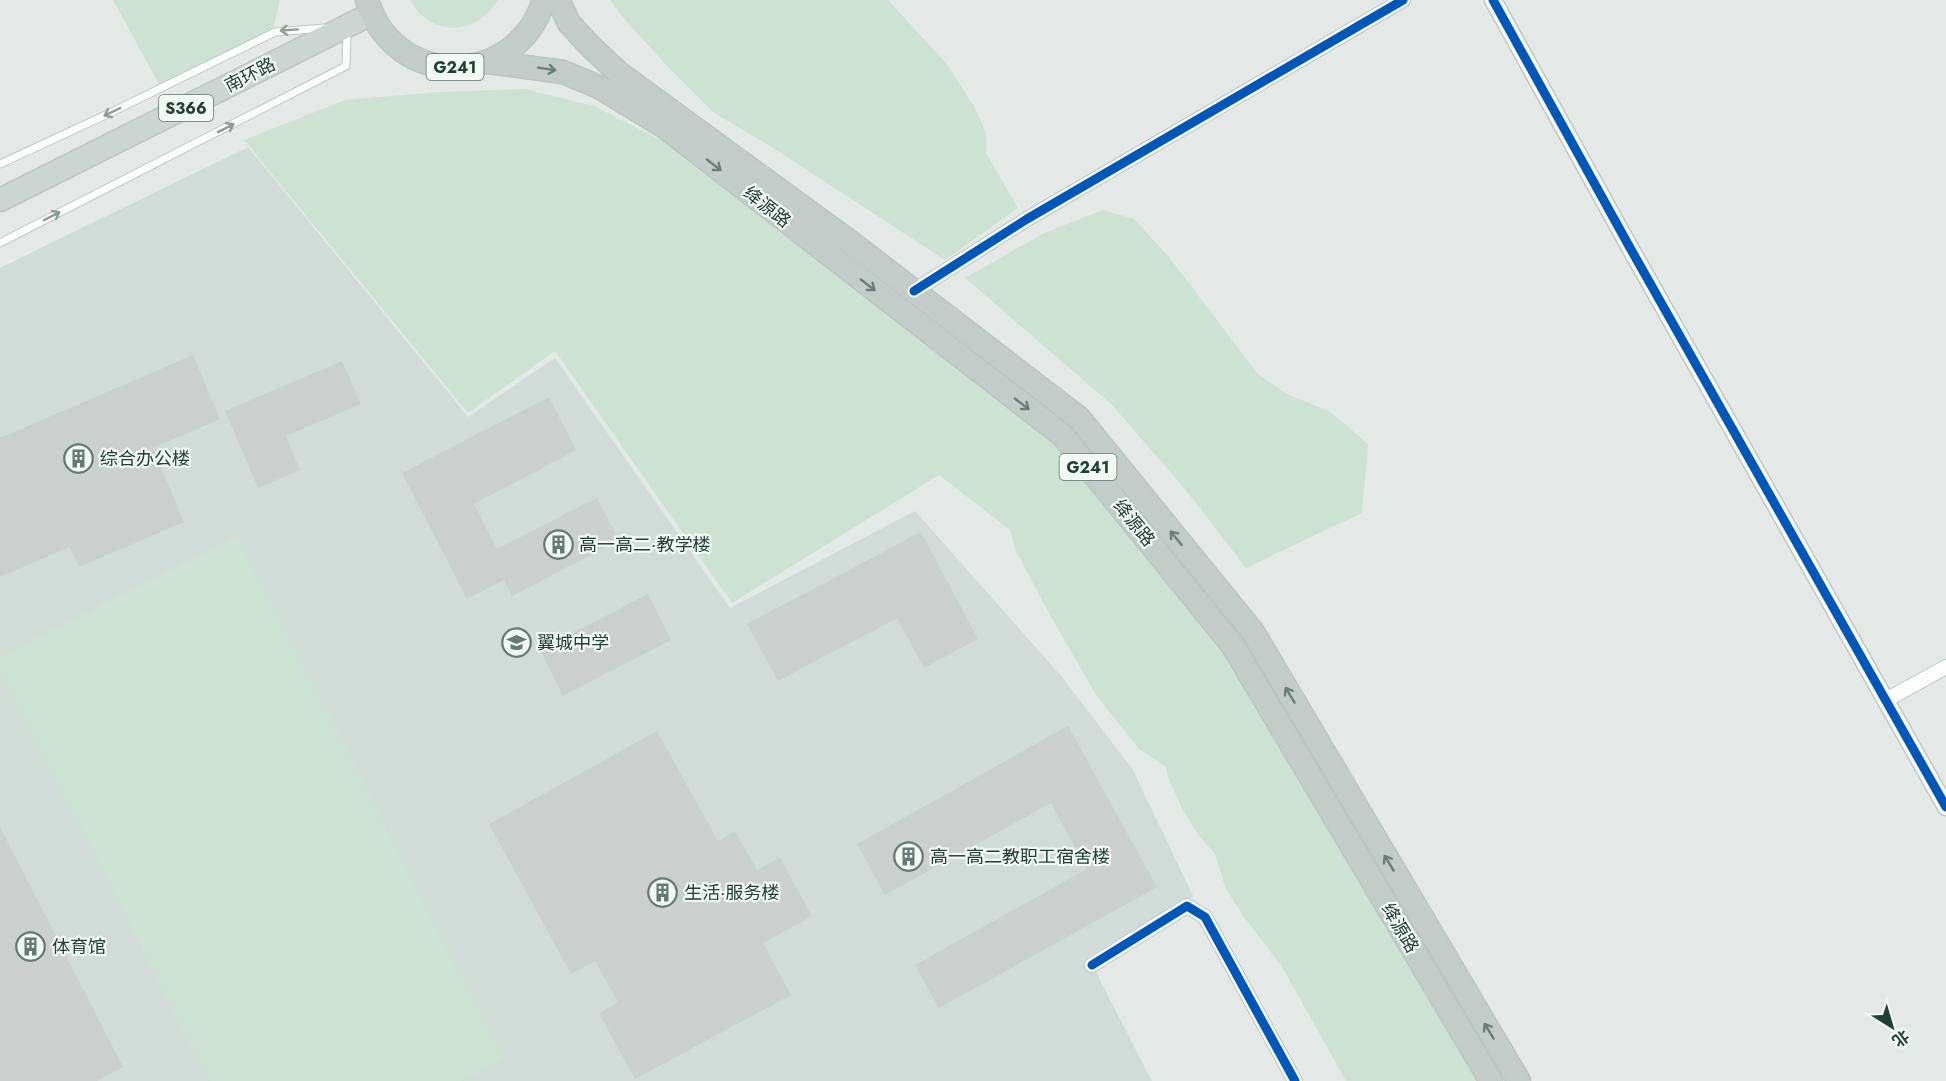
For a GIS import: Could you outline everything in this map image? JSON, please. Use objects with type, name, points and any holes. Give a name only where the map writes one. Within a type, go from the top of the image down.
[{"type":"highway","name":"G241","points":[[367,5],[381,31],[395,46],[416,59],[439,67],[464,68],[489,62],[510,50],[523,39],[533,25],[544,0]]},
{"type":"highway","name":"绛源路","points":[[558,0],[569,23],[619,73],[849,241],[1079,418],[1252,632],[1518,1081]]},
{"type":"highway","name":"绛源路","points":[[489,62],[563,72],[599,87],[665,127],[1062,435],[1233,646],[1491,1081]]},
{"type":"main road","name":"南环路","points":[[0,200],[347,26],[367,5]]},
{"type":"street","points":[[914,291],[1027,219],[1403,0]]},
{"type":"street","points":[[1493,0],[1946,807]]},
{"type":"street","points":[[1886,700],[1946,667]]},
{"type":"street","points":[[1092,965],[1187,906],[1205,917],[1295,1081]]},
{"type":"lane","points":[[0,164],[275,32],[347,26],[346,66],[0,243]]},
{"type":"shaded area","name":"翼城中学","points":[[248,147],[468,417],[555,358],[730,608],[915,511],[1062,677],[1133,770],[1193,896],[1088,957],[1152,1081],[0,1081],[0,268]]},
{"type":"green space","points":[[113,0],[280,0],[272,33],[161,88]]},
{"type":"green space","points":[[410,0],[498,0],[478,21],[454,28],[430,21]]},
{"type":"green space","points":[[610,0],[888,0],[946,63],[974,106],[986,133],[986,153],[1018,208],[945,260],[770,146],[714,113],[667,66]]},
{"type":"green space","points":[[525,89],[594,106],[667,143],[1016,408],[1082,469],[1229,655],[1479,1081],[1346,1081],[1282,967],[1241,913],[1225,887],[1215,854],[1199,836],[1183,811],[1166,767],[1139,749],[1096,695],[1016,551],[1010,530],[939,475],[732,603],[555,351],[468,413],[244,140],[345,100],[438,92]]},
{"type":"green space","points":[[1103,210],[1134,219],[1169,257],[1258,374],[1287,394],[1329,411],[1368,444],[1362,513],[1246,568],[1185,489],[1112,405],[965,278],[1044,233]]},
{"type":"green space","points":[[237,536],[504,1059],[461,1081],[210,1081],[0,670],[0,657]]},
{"type":"building","name":"综合办公楼","points":[[193,355],[220,419],[153,448],[184,522],[79,567],[70,547],[0,577],[0,438]]},
{"type":"building","points":[[342,361],[361,404],[286,436],[300,470],[258,488],[225,411]]},
{"type":"building","name":"高一高二·教学楼","points":[[549,397],[576,450],[474,504],[497,549],[597,498],[619,540],[512,596],[504,580],[467,599],[402,473]]},
{"type":"building","points":[[921,532],[978,639],[924,668],[897,618],[778,681],[747,624]]},
{"type":"building","points":[[648,594],[671,640],[563,696],[540,650]]},
{"type":"building","name":"高一高二教职工宿舍楼","points":[[1068,726],[1157,887],[939,1008],[915,965],[1087,869],[1051,803],[885,895],[857,844]]},
{"type":"building","name":"生活·服务楼","points":[[657,731],[718,841],[735,831],[757,870],[780,858],[812,916],[763,943],[791,995],[635,1079],[599,1013],[618,1002],[595,961],[571,974],[489,824]]},
{"type":"building","name":"体育馆","points":[[0,827],[123,1067],[97,1081],[0,1081]]},
{"type":"cycle path","points":[[914,291],[1027,219],[1403,0]]},
{"type":"cycle path","points":[[1493,0],[1629,246],[1946,807]]},
{"type":"cycle path","points":[[1092,965],[1187,906],[1205,917],[1295,1081]]},
{"type":"place","name":"综合办公楼","points":[[79,459]]},
{"type":"place","name":"高一高二·教学楼","points":[[558,545]]},
{"type":"place","name":"翼城中学","points":[[516,643]]},
{"type":"place","name":"高一高二教职工宿舍楼","points":[[909,857]]},
{"type":"place","name":"生活·服务楼","points":[[663,893]]},
{"type":"place","name":"体育馆","points":[[31,947]]}]
